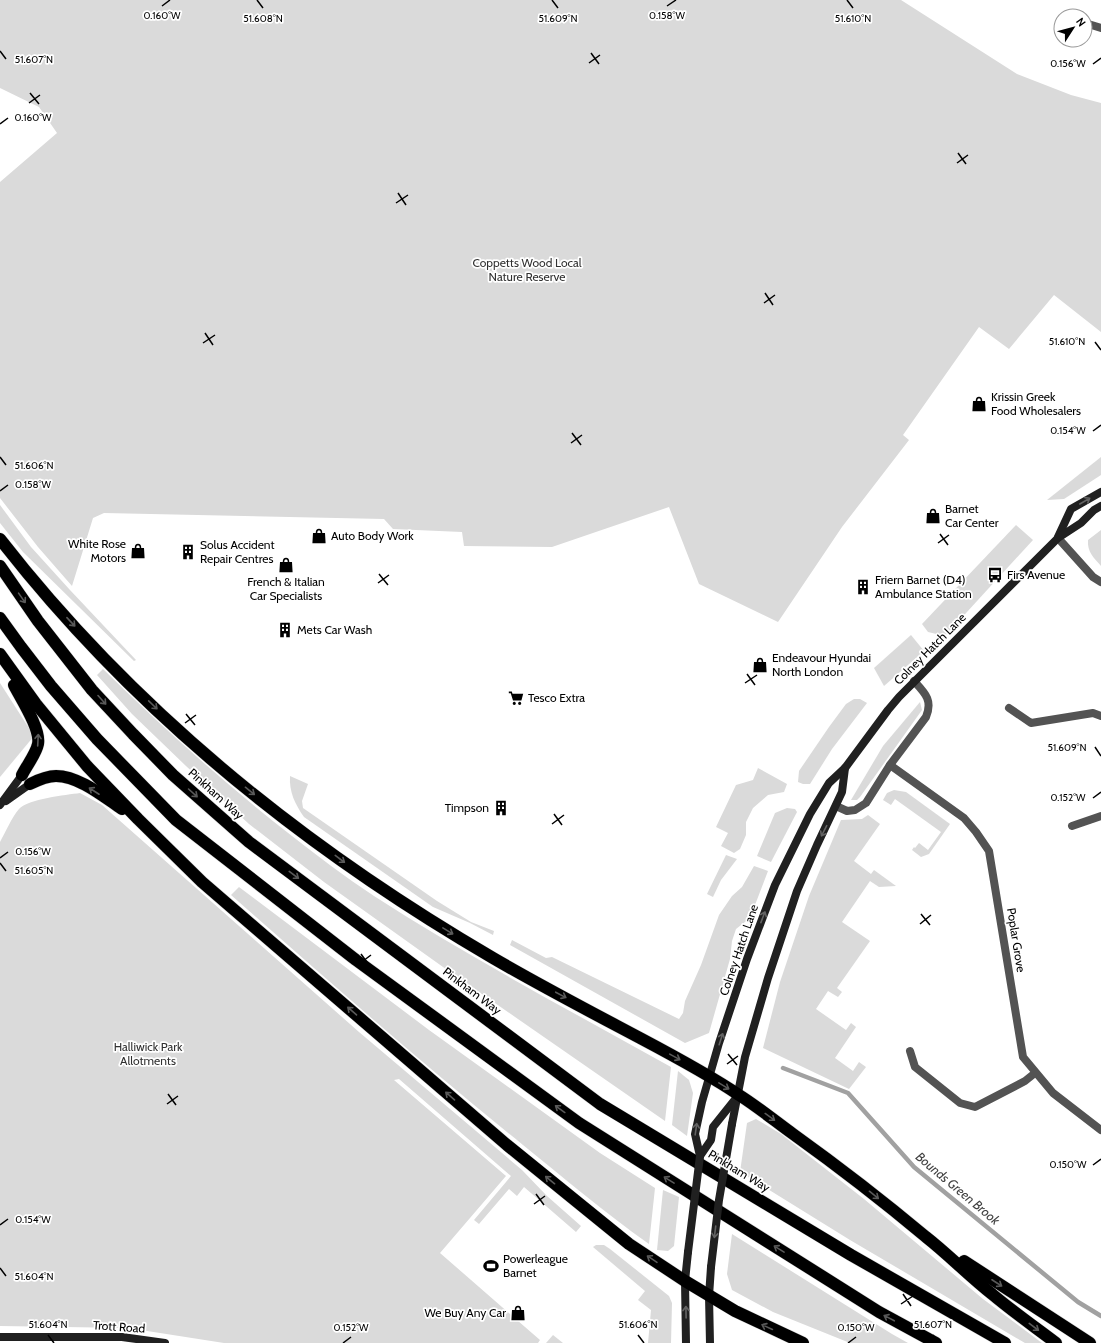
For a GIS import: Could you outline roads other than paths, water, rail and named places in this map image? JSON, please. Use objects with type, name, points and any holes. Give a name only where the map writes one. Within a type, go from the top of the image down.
[{"type":"highway","points":[[0,539],[46,595],[114,668],[198,748],[297,828],[362,876],[414,910],[510,968],[679,1059],[738,1094],[857,1181],[929,1239],[992,1295],[1056,1343]]},
{"type":"highway","name":"Pinkham Way","points":[[0,566],[38,622],[92,690],[132,734],[173,775],[249,842],[600,1104],[844,1251],[1005,1343]]},
{"type":"highway","points":[[0,618],[51,686],[97,739],[176,820],[356,960],[579,1123],[879,1312],[936,1343]]},
{"type":"highway","points":[[0,654],[20,683],[87,766],[202,882],[507,1145],[629,1244],[685,1281],[735,1311],[803,1343]]},
{"type":"highway","points":[[0,657],[38,732],[38,744],[26,779],[56,776],[74,779],[138,819]]},
{"type":"highway","points":[[929,1239],[1090,1343]]},
{"type":"main road","name":"Colney Hatch Lane","points":[[1058,538],[1071,509],[1101,492]]},
{"type":"main road","name":"Colney Hatch Lane","points":[[686,1343],[685,1281],[700,1156],[695,1134],[702,1102],[747,959],[775,885],[810,814],[829,783],[845,768],[888,710],[914,681],[1058,538],[1081,523],[1094,510],[1101,506]]},
{"type":"main road","name":"Colney Hatch Lane","points":[[710,1343],[709,1296],[719,1200],[746,1052],[768,978],[797,890],[842,792],[845,768]]},
{"type":"main road","points":[[0,805],[26,779]]},
{"type":"main road","points":[[0,805],[26,779]]},
{"type":"main road","name":"Colney Hatch Lane","points":[[700,1156],[711,1140],[713,1127],[738,1094]]},
{"type":"main road","name":"Trott Road","points":[[0,1337],[122,1337],[165,1343]]},
{"type":"street","points":[[1058,538],[1093,576],[1101,582]]},
{"type":"street","points":[[836,806],[847,811],[855,810],[866,803],[890,765],[926,717],[929,710],[927,697],[914,681]]},
{"type":"street","points":[[1009,708],[1032,723],[1092,713],[1101,716]]},
{"type":"street","name":"Poplar Grove","points":[[890,765],[964,818],[989,851],[1023,1057],[1053,1093],[1101,1130]]},
{"type":"street","points":[[1072,826],[1101,816]]},
{"type":"street","points":[[910,1051],[914,1067],[960,1103],[975,1107],[1025,1081],[1035,1073]]},
{"type":"waterway","name":"Bounds Green Brook","points":[[783,1068],[848,1093],[914,1167],[1078,1302],[1101,1316]]},
{"type":"place","name":"Krissin Greek Food Wholesalers","points":[[979,404]]},
{"type":"place","name":"Barnet Car Center","points":[[933,516]]},
{"type":"place","name":"Auto Body Work","points":[[319,536]]},
{"type":"place","name":"White Rose Motors","points":[[138,551]]},
{"type":"place","name":"Solus Accident Repair Centres","points":[[188,552]]},
{"type":"place","name":"French & Italian Car Specialists","points":[[286,565]]},
{"type":"place","name":"Firs Avenue","points":[[995,575]]},
{"type":"place","name":"Friern Barnet (D4) Ambulance Station","points":[[863,587]]},
{"type":"place","name":"Mets Car Wash","points":[[285,630]]},
{"type":"place","name":"Endeavour Hyundai North London","points":[[760,665]]},
{"type":"place","name":"Tesco Extra","points":[[516,698]]},
{"type":"place","name":"Timpson","points":[[501,808]]},
{"type":"place","name":"Powerleague Barnet","points":[[491,1266]]},
{"type":"place","name":"We Buy Any Car","points":[[518,1313]]},
{"type":"park label","name":"Coppetts Wood Local Nature Reserve","points":[[527,270]]},
{"type":"park label","name":"Halliwick Park Allotments","points":[[148,1054]]}]
